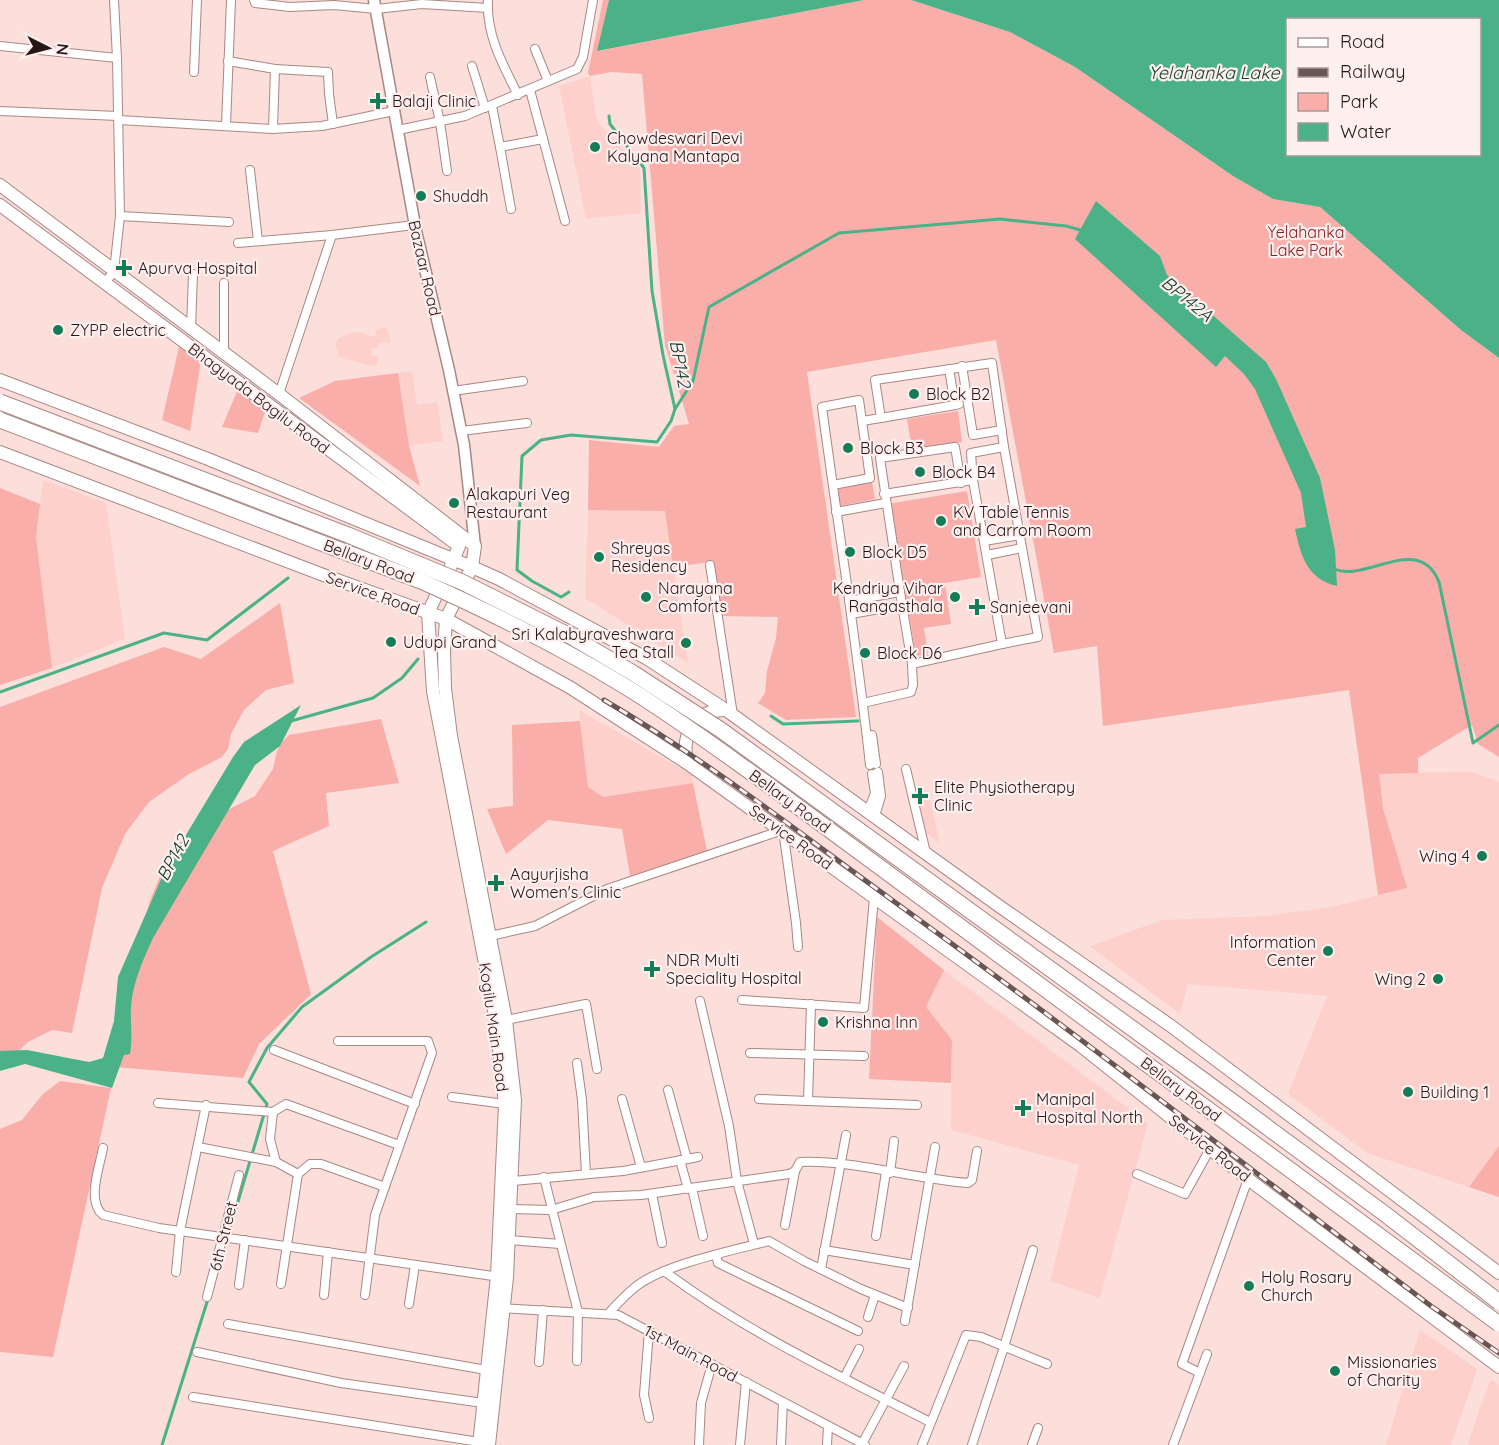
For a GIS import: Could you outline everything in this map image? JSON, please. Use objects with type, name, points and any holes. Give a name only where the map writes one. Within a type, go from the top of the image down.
[{"type":"highway","name":"Bellary Road","points":[[0,402],[436,570],[572,637],[623,667],[721,730],[1206,1082],[1385,1214],[1499,1302]]},
{"type":"highway","name":"Bellary Road","points":[[0,420],[421,581],[480,607],[624,686],[702,737],[770,786],[1499,1324]]},
{"type":"main road","name":"Bhagyada Bagilu Road","points":[[0,185],[450,525],[470,549]]},
{"type":"main road","name":"Bhagyada Bagilu Road","points":[[0,205],[470,549]]},
{"type":"main road","points":[[0,380],[208,459],[454,560]]},
{"type":"main road","name":"Service Road","points":[[0,452],[446,619],[571,688],[687,763],[783,830],[1081,1046],[1248,1179],[1499,1367]]},
{"type":"main road","points":[[454,560],[470,549]]},
{"type":"main road","points":[[428,613],[454,560],[470,549]]},
{"type":"main road","points":[[470,549],[509,584],[646,658],[730,713],[1171,1026],[1498,1272]]},
{"type":"main road","points":[[446,619],[470,549]]},
{"type":"main road","name":"Kogilu Main Road","points":[[428,613],[439,689],[488,951],[506,1020],[515,1100],[509,1240],[502,1277],[482,1444]]},
{"type":"main road","name":"Kogilu Main Road","points":[[446,619],[439,689],[451,736],[490,936],[488,951],[505,1104],[502,1277]]},
{"type":"main road","points":[[687,763],[685,740],[692,726],[705,714],[715,710],[730,713]]},
{"type":"main road","name":"Kogilu Main Road","points":[[482,1444],[486,1370],[498,1308]]},
{"type":"street","points":[[105,283],[114,271],[120,216],[114,0]]},
{"type":"street","points":[[194,72],[197,0]]},
{"type":"street","points":[[226,125],[231,0]]},
{"type":"street","points":[[254,0],[255,3],[290,7],[421,2],[488,4],[496,50],[518,95]]},
{"type":"street","points":[[398,130],[465,117],[577,69],[583,57],[593,0]]},
{"type":"street","name":"Bazaar Road","points":[[375,5],[414,225],[461,431],[470,549]]},
{"type":"street","points":[[0,46],[117,58]]},
{"type":"street","points":[[535,50],[548,81]]},
{"type":"street","points":[[228,61],[275,69],[328,72],[328,94],[333,124]]},
{"type":"street","points":[[472,66],[500,147],[511,209]]},
{"type":"street","points":[[273,129],[275,69]]},
{"type":"street","points":[[430,77],[440,122],[447,171]]},
{"type":"street","points":[[530,90],[565,221]]},
{"type":"street","points":[[0,111],[273,129],[333,124],[394,111]]},
{"type":"street","points":[[500,147],[543,139]]},
{"type":"street","points":[[250,170],[258,241]]},
{"type":"street","points":[[120,216],[229,222]]},
{"type":"street","points":[[238,243],[414,225]]},
{"type":"street","points":[[279,394],[332,235]]},
{"type":"street","points":[[191,328],[194,274]]},
{"type":"street","points":[[224,283],[224,353]]},
{"type":"street","points":[[880,418],[875,381],[992,363],[1004,447],[1038,636],[912,664]]},
{"type":"street","points":[[962,366],[973,435],[1002,430]]},
{"type":"street","points":[[949,369],[955,405]]},
{"type":"street","points":[[453,391],[523,381]]},
{"type":"street","points":[[833,485],[870,478],[859,400],[822,406],[836,512],[874,769],[875,790],[872,814]]},
{"type":"street","points":[[862,421],[967,403]]},
{"type":"street","points":[[461,431],[527,423]]},
{"type":"street","points":[[865,703],[911,692],[914,685],[880,460],[955,447],[961,483]]},
{"type":"street","points":[[1002,644],[973,480],[971,453],[1004,447]]},
{"type":"street","points":[[836,512],[973,480]]},
{"type":"street","points":[[984,541],[1020,535]]},
{"type":"street","points":[[987,555],[1022,548]]},
{"type":"street","points":[[710,565],[730,713]]},
{"type":"street","points":[[849,601],[900,592]]},
{"type":"street","points":[[851,614],[902,605]]},
{"type":"street","points":[[872,814],[881,796],[874,769]]},
{"type":"street","points":[[906,769],[926,853]]},
{"type":"street","points":[[490,936],[535,926],[607,889],[783,830],[798,947]]},
{"type":"street","points":[[742,1000],[864,1008],[874,898]]},
{"type":"street","points":[[700,1000],[729,1126],[737,1181],[754,1245]]},
{"type":"street","points":[[506,1020],[586,1004],[597,1069]]},
{"type":"street","points":[[808,1101],[811,1004]]},
{"type":"street","points":[[338,1041],[429,1041],[432,1053],[375,1215],[365,1295]]},
{"type":"street","points":[[274,1050],[415,1104]]},
{"type":"street","points":[[750,1053],[864,1056]]},
{"type":"street","points":[[577,1063],[582,1100],[586,1174]]},
{"type":"street","points":[[668,1090],[690,1188],[704,1236]]},
{"type":"street","points":[[452,1097],[505,1104]]},
{"type":"street","points":[[622,1099],[641,1167]]},
{"type":"street","points":[[759,1099],[917,1105]]},
{"type":"street","points":[[158,1103],[273,1112],[286,1104],[399,1144]]},
{"type":"street","points":[[176,1272],[180,1231],[206,1105]]},
{"type":"street","points":[[273,1112],[270,1140],[276,1162]]},
{"type":"street","points":[[820,1269],[846,1135]]},
{"type":"street","points":[[876,1236],[894,1142]]},
{"type":"street","points":[[198,1146],[276,1162],[298,1174]]},
{"type":"street","points":[[905,1321],[935,1147]]},
{"type":"street","points":[[103,1148],[95,1192],[97,1210],[103,1215],[180,1231],[502,1277]]},
{"type":"street","points":[[1137,1174],[1185,1194],[1210,1149]]},
{"type":"street","points":[[785,1225],[795,1171],[800,1162],[822,1161],[968,1184],[972,1180],[978,1151]]},
{"type":"street","points":[[513,1181],[641,1167],[698,1157]]},
{"type":"street","points":[[281,1284],[298,1174],[310,1164],[321,1164],[384,1187]]},
{"type":"street","points":[[511,1209],[551,1210],[594,1197],[652,1194],[789,1174],[795,1171]]},
{"type":"street","name":"6th Street","points":[[207,1297],[239,1175]]},
{"type":"street","points":[[544,1177],[578,1312],[577,1361]]},
{"type":"street","points":[[1200,1373],[1182,1364],[1248,1179]]},
{"type":"street","points":[[652,1194],[662,1243]]},
{"type":"street","points":[[239,1285],[245,1240]]},
{"type":"street","points":[[509,1240],[560,1244]]},
{"type":"street","points":[[608,1314],[637,1285],[664,1271],[770,1241],[820,1269],[908,1308]]},
{"type":"street","points":[[824,1250],[915,1265]]},
{"type":"street","points":[[972,1445],[1033,1250]]},
{"type":"street","points":[[324,1295],[328,1252]]},
{"type":"street","points":[[716,1255],[718,1263],[858,1331]]},
{"type":"street","points":[[409,1304],[415,1265]]},
{"type":"street","points":[[664,1271],[692,1292],[764,1335],[930,1422]]},
{"type":"street","points":[[868,1317],[875,1295]]},
{"type":"street","name":"1st Main Road","points":[[498,1308],[618,1315],[863,1444]]},
{"type":"street","points":[[539,1362],[543,1311]]},
{"type":"street","points":[[228,1324],[486,1370]]},
{"type":"street","points":[[649,1331],[644,1395],[649,1418]]},
{"type":"street","points":[[922,1445],[966,1335],[981,1337],[1047,1364]]},
{"type":"street","points":[[844,1378],[859,1349]]},
{"type":"street","points":[[197,1352],[341,1383],[483,1403]]},
{"type":"street","points":[[1173,1445],[1207,1354]]},
{"type":"street","points":[[699,1445],[701,1403],[712,1364]]},
{"type":"street","points":[[863,1444],[904,1366]]},
{"type":"street","points":[[741,1445],[741,1416],[746,1382]]},
{"type":"street","points":[[193,1396],[482,1444]]},
{"type":"street","points":[[781,1445],[783,1402]]},
{"type":"street","points":[[827,1445],[828,1426]]},
{"type":"street","points":[[1032,1445],[1038,1428]]},
{"type":"shaded area","name":"Chowdeswari Devi Kalyana Mantapa","points":[[590,76],[596,116],[600,125],[640,168],[641,214],[586,219],[559,86]]},
{"type":"shaded area","points":[[384,327],[388,330],[391,342],[378,343],[378,348],[371,348],[371,356],[378,356],[377,365],[337,357],[339,352],[335,346],[338,339],[350,333],[360,332],[375,336],[376,331]]},
{"type":"shaded area","points":[[412,371],[417,405],[437,402],[443,441],[409,446],[398,373]]},
{"type":"shaded area","points":[[43,480],[106,503],[125,639],[52,668],[36,537]]},
{"type":"shaded area","points":[[588,510],[665,510],[688,663],[585,598]]},
{"type":"shaded area","points":[[579,710],[692,775],[693,783],[603,797],[588,787]]},
{"type":"shaded area","points":[[1472,772],[1499,782],[1499,1197],[1367,1153],[1288,1094],[1327,996],[1188,984],[1180,1014],[1090,946],[1162,920],[1265,916],[1332,907],[1406,888],[1383,808],[1378,773]]},
{"type":"shaded area","points":[[928,791],[940,843],[914,824],[908,796]]},
{"type":"shaded area","points":[[944,970],[1148,1123],[1100,1298],[1050,1281],[1079,1165],[951,1130],[952,1041],[926,1007]]},
{"type":"shaded area","points":[[1420,1330],[1477,1369],[1451,1445],[1386,1445]]},
{"type":"shaded area","points":[[1491,1379],[1499,1385],[1499,1445],[1468,1445],[1479,1410]]},
{"type":"green space","name":"Yelahanka Lake Park","points":[[603,0],[609,0],[598,51],[864,0],[911,0],[1010,32],[1075,67],[1233,176],[1273,199],[1320,207],[1461,330],[1499,358],[1499,757],[1478,744],[1472,725],[1418,758],[1418,773],[1379,774],[1383,808],[1407,888],[1378,895],[1349,690],[1103,726],[1097,646],[1054,653],[996,340],[807,372],[856,717],[786,720],[758,703],[765,693],[778,617],[720,616],[711,562],[673,567],[665,511],[588,510],[589,440],[659,447],[674,426],[689,424],[665,345],[642,74],[611,72],[590,76],[588,73]]},
{"type":"green space","points":[[179,347],[201,360],[190,431],[162,420]]},
{"type":"green space","points":[[398,373],[409,446],[420,486],[299,398],[335,381]]},
{"type":"green space","points":[[238,389],[266,409],[258,433],[222,427]]},
{"type":"green space","points":[[958,411],[962,442],[912,450],[907,419]]},
{"type":"green space","points":[[872,482],[875,499],[840,506],[837,489]]},
{"type":"green space","points":[[0,488],[40,504],[36,537],[52,668],[0,685]]},
{"type":"green space","points":[[967,491],[981,577],[901,590],[887,504]]},
{"type":"green space","points":[[945,584],[951,624],[924,628],[928,654],[916,656],[905,591]]},
{"type":"green space","points":[[280,603],[294,683],[266,690],[244,710],[231,734],[228,749],[222,757],[189,774],[149,802],[125,834],[102,888],[72,1033],[52,1030],[28,1042],[0,1069],[0,707],[164,647],[201,659]]},
{"type":"green space","points":[[381,719],[399,783],[326,793],[329,826],[273,851],[311,994],[259,1044],[243,1078],[115,1067],[149,903],[167,859],[183,838],[214,817],[255,796],[273,769],[277,751],[289,735]]},
{"type":"green space","points":[[580,721],[588,787],[603,797],[693,783],[707,851],[630,876],[622,829],[548,820],[506,854],[487,809],[513,806],[512,725]]},
{"type":"green space","points":[[877,917],[944,970],[926,1007],[952,1040],[951,1083],[869,1079]]},
{"type":"green space","points":[[60,1081],[111,1088],[53,1357],[0,1352],[0,1129],[22,1120],[42,1095]]},
{"type":"green space","points":[[1499,1146],[1499,1197],[1469,1187]]},
{"type":"water","points":[[609,0],[864,0],[597,51]]},
{"type":"water","name":"Yelahanka Lake","points":[[911,0],[1499,0],[1499,358],[1461,330],[1320,207],[1273,199],[1233,176],[1075,67],[1010,32]]},
{"type":"water","points":[[1096,201],[1160,256],[1167,275],[1266,362],[1276,379],[1320,478],[1335,550],[1337,586],[1319,578],[1312,572],[1303,557],[1295,529],[1306,527],[1301,493],[1255,389],[1244,374],[1225,356],[1216,367],[1075,239]]},
{"type":"water","points":[[301,705],[280,746],[255,765],[153,938],[139,971],[132,997],[130,1054],[124,1055],[112,1088],[25,1064],[0,1071],[0,1051],[27,1050],[89,1062],[103,1058],[114,1021],[118,977],[166,868],[244,742]]},
{"type":"waterway","name":"BP142","points":[[569,592],[561,597],[517,570],[522,456],[541,440],[571,435],[657,442],[671,421],[675,409],[652,291],[644,168],[610,124],[609,116]]},
{"type":"waterway","name":"BP142A","points":[[675,409],[693,381],[709,307],[839,233],[1000,219],[1066,226],[1084,231]]},
{"type":"waterway","name":"BP142A","points":[[1334,569],[1347,572],[1405,560],[1419,561],[1430,568],[1439,582],[1473,743],[1499,725]]},
{"type":"waterway","points":[[0,692],[164,633],[207,640],[288,578]]},
{"type":"waterway","name":"BP142","points":[[291,721],[373,698],[402,678],[418,659]]},
{"type":"waterway","points":[[771,716],[783,724],[858,721]]},
{"type":"waterway","points":[[228,1235],[267,1104],[249,1082],[267,1048],[302,1007],[371,957],[426,922]]},
{"type":"waterway","points":[[162,1445],[208,1299]]},
{"type":"railway","points":[[604,700],[678,746],[786,822],[1095,1051],[1431,1306],[1499,1353]]},
{"type":"place","name":"Balaji Clinic","points":[[378,101]]},
{"type":"place","name":"Chowdeswari Devi Kalyana Mantapa","points":[[595,147]]},
{"type":"place","name":"Shuddh","points":[[421,196]]},
{"type":"place","name":"Apurva Hospital","points":[[124,268]]},
{"type":"place","name":"ZYPP electric","points":[[58,330]]},
{"type":"place","name":"Block B2","points":[[914,394]]},
{"type":"place","name":"Block B3","points":[[848,448]]},
{"type":"place","name":"Block B4","points":[[920,472]]},
{"type":"place","name":"Alakapuri Veg Restaurant","points":[[454,503]]},
{"type":"place","name":"KV Table Tennis and Carrom Room","points":[[941,521]]},
{"type":"place","name":"Block D5","points":[[850,552]]},
{"type":"place","name":"Shreyas Residency","points":[[599,557]]},
{"type":"place","name":"Narayana Comforts","points":[[646,597]]},
{"type":"place","name":"Kendriya Vihar Rangasthala","points":[[955,597]]},
{"type":"place","name":"Sanjeevani","points":[[977,607]]},
{"type":"place","name":"Udupi Grand","points":[[391,642]]},
{"type":"place","name":"Sri Kalabyraveshwara Tea Stall","points":[[686,643]]},
{"type":"place","name":"Block D6","points":[[865,653]]},
{"type":"place","name":"Elite Physiotherapy Clinic","points":[[920,796]]},
{"type":"place","name":"Wing 4","points":[[1482,856]]},
{"type":"place","name":"Aayurjisha Women's Clinic","points":[[496,883]]},
{"type":"place","name":"Information Center","points":[[1328,951]]},
{"type":"place","name":"NDR Multi Speciality Hospital","points":[[652,969]]},
{"type":"place","name":"Wing 2","points":[[1438,979]]},
{"type":"place","name":"Krishna Inn","points":[[823,1022]]},
{"type":"place","name":"Building 1","points":[[1408,1092]]},
{"type":"place","name":"Manipal Hospital North","points":[[1023,1108]]},
{"type":"place","name":"Holy Rosary Church","points":[[1249,1286]]},
{"type":"place","name":"Missionaries of Charity","points":[[1335,1371]]}]
